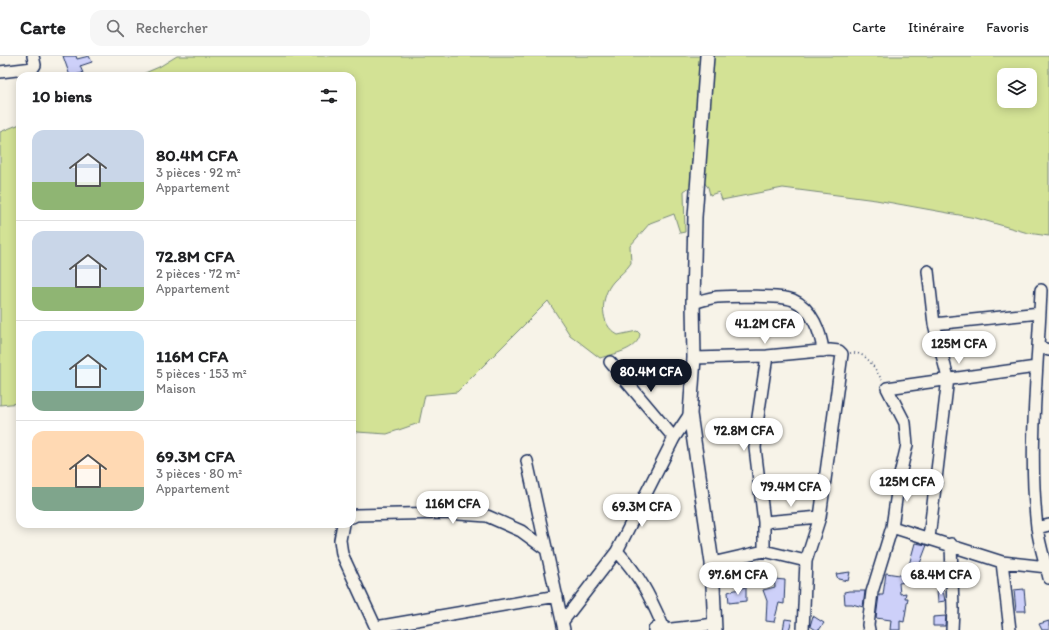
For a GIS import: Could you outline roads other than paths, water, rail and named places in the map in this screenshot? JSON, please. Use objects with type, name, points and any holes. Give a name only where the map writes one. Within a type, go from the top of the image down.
[{"type":"main road","points":[[707,56],[695,218],[692,302],[694,358],[690,414],[712,563],[715,627]]},
{"type":"street","points":[[0,72],[33,68],[35,65],[32,56]]},
{"type":"street","points":[[928,271],[934,324],[948,378],[929,538]]},
{"type":"street","points":[[892,527],[951,544],[1002,562],[1048,572],[1037,528],[1034,438],[1036,367],[1042,290]]},
{"type":"street","points":[[692,302],[716,297],[767,297],[793,300],[805,309],[813,319],[821,336],[823,351]]},
{"type":"street","points":[[934,324],[1040,313]]},
{"type":"street","points":[[1038,347],[1049,350]]},
{"type":"street","points":[[694,358],[767,356],[839,350],[842,354],[820,517],[806,561],[803,630]]},
{"type":"street","points":[[764,551],[764,522],[755,448],[767,356]]},
{"type":"street","points":[[610,362],[674,438]]},
{"type":"street","points":[[869,630],[868,625],[872,592],[892,527],[898,479],[907,445],[907,432],[903,418],[887,388],[948,378],[1036,367]]},
{"type":"street","points":[[563,626],[617,551],[674,438],[690,414]]},
{"type":"street","points":[[527,461],[563,626]]},
{"type":"street","points":[[356,515],[445,513],[487,516],[521,531],[547,550]]},
{"type":"street","points":[[764,522],[820,517]]},
{"type":"street","points":[[1037,528],[1049,525]]},
{"type":"street","points":[[342,528],[340,540],[342,554],[376,629],[557,596]]},
{"type":"street","points":[[951,544],[953,609],[952,630]]},
{"type":"street","points":[[617,551],[648,590],[662,624],[654,630]]},
{"type":"street","points":[[712,563],[764,551],[806,561]]},
{"type":"street","points":[[1002,562],[1010,630]]},
{"type":"street","points":[[663,630],[715,627]]}]
